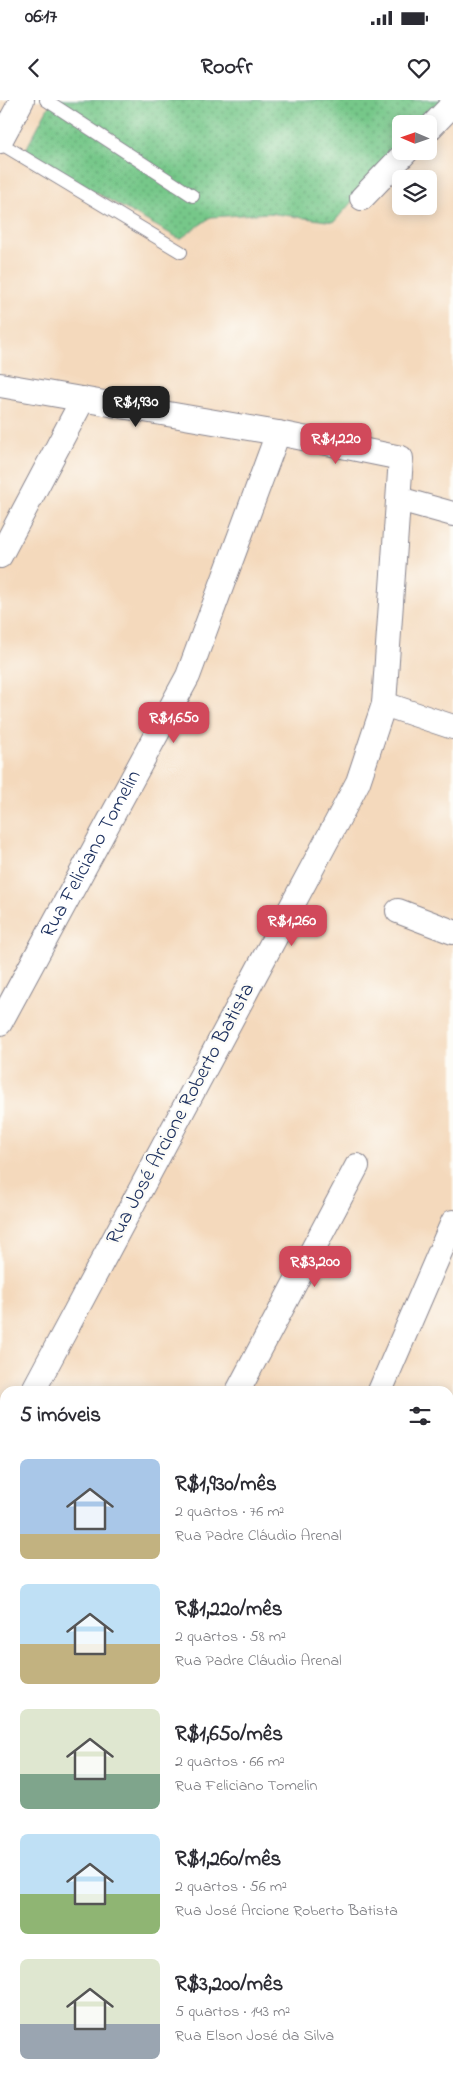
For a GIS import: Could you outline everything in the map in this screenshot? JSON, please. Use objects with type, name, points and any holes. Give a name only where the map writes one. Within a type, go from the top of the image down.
[{"type":"street","points":[[0,142],[22,100]]},
{"type":"street","points":[[438,120],[453,104]]},
{"type":"street","points":[[362,198],[398,160]]},
{"type":"street","points":[[0,385],[278,433]]},
{"type":"street","points":[[0,556],[83,399]]},
{"type":"street","name":"Rua José Arcione Roberto Batista","points":[[36,1386],[358,782],[384,704],[401,458],[278,433]]},
{"type":"street","name":"Rua Feliciano Tomelin","points":[[0,1023],[188,676],[278,433]]},
{"type":"street","points":[[399,499],[453,514]]},
{"type":"street","points":[[384,704],[453,727]]},
{"type":"street","points":[[398,911],[453,932]]},
{"type":"street","points":[[241,1386],[357,1166]]},
{"type":"street","points":[[382,1386],[453,1222]]},
{"type":"lane","points":[[46,100],[194,196]]},
{"type":"lane","points":[[0,142],[181,252]]},
{"type":"green space","points":[[52,100],[442,100],[429,115],[392,115],[392,156],[334,222],[269,213],[211,217],[180,239],[24,153]]}]
